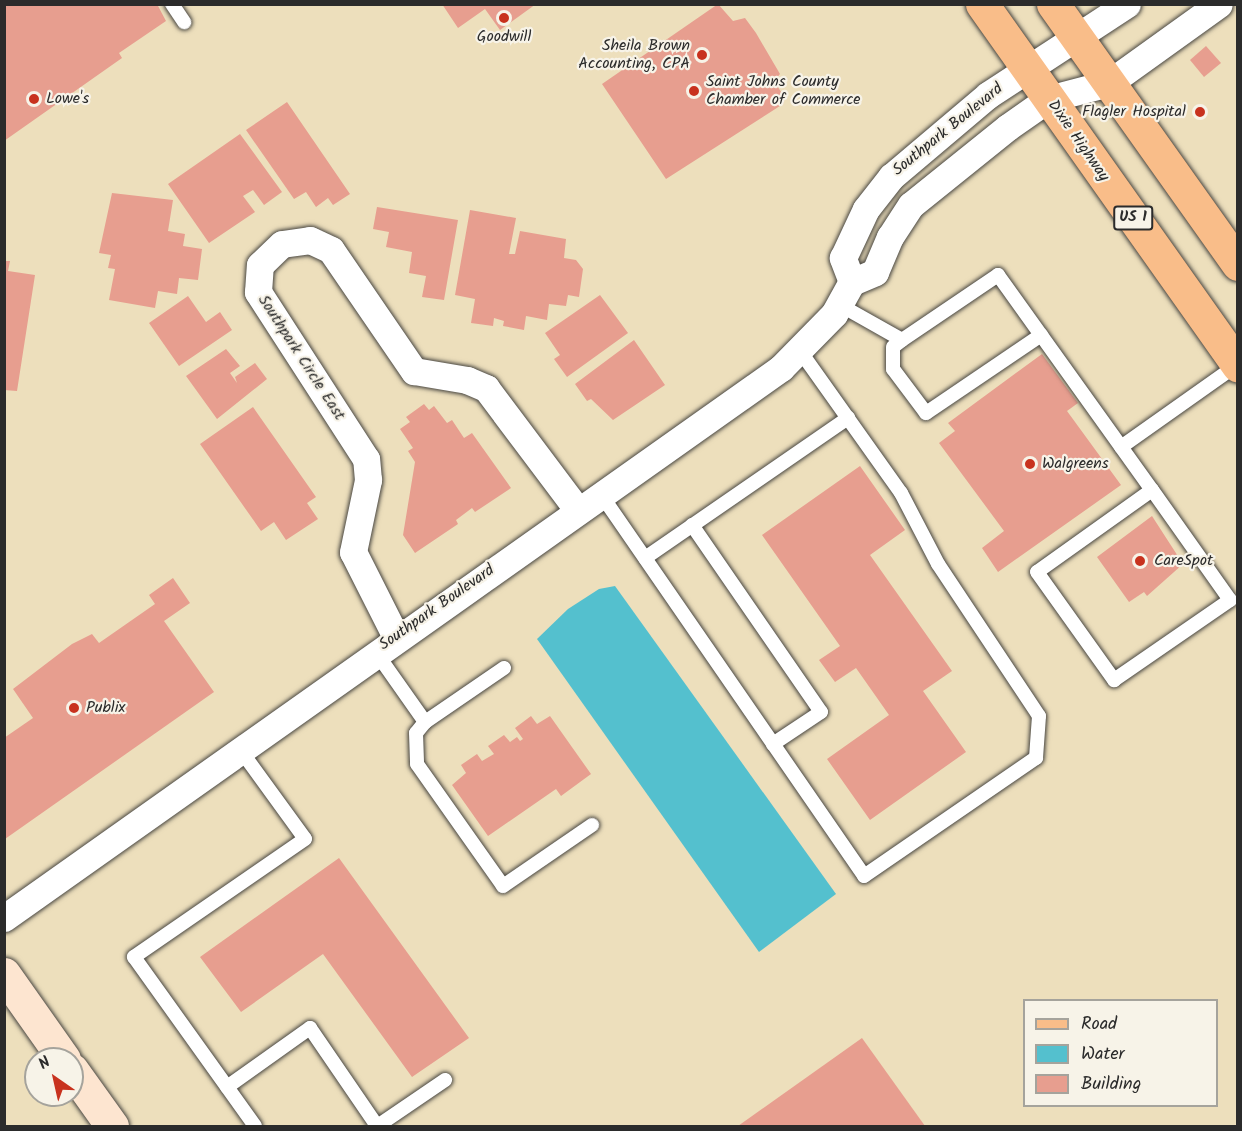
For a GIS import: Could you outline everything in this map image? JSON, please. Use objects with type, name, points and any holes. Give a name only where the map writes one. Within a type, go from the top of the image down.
[{"type":"main road","name":"Dixie Highway","points":[[982,4],[1237,365]]},
{"type":"main road","points":[[1053,4],[1238,264]]},
{"type":"main road","points":[[4,974],[56,1047]]},
{"type":"main road","points":[[84,1087],[112,1126]]},
{"type":"street","name":"Southpark Boulevard","points":[[846,293],[843,258],[866,209],[891,177],[988,95],[1078,39],[1127,4]]},
{"type":"street","points":[[1109,83],[1219,4]]},
{"type":"street","name":"Southpark Boulevard","points":[[4,918],[239,748],[800,351],[846,293],[875,272],[891,237],[912,205],[1048,99],[1109,83]]},
{"type":"street","name":"Southpark Circle East","points":[[386,644],[353,552],[368,480],[366,459],[258,292],[260,265],[268,254],[296,240],[310,240],[332,250],[414,371],[467,380],[486,388],[577,509]]},
{"type":"lane","points":[[172,4],[184,22]]},
{"type":"lane","points":[[1041,334],[926,413],[893,369],[893,347],[998,275],[1041,334],[1120,447],[1152,490],[1230,600],[1114,680],[1037,572],[1152,490]]},
{"type":"lane","points":[[846,293],[902,340]]},
{"type":"lane","points":[[600,493],[864,876],[1036,758],[1039,716],[938,564],[901,493],[800,351]]},
{"type":"lane","points":[[1120,447],[1237,365]]},
{"type":"lane","points":[[645,558],[848,418]]},
{"type":"lane","points":[[692,525],[821,712],[773,744]]},
{"type":"lane","points":[[386,644],[425,722]]},
{"type":"lane","points":[[504,668],[425,722],[417,733],[417,764],[503,886],[592,825]]},
{"type":"lane","points":[[239,748],[305,839],[134,957],[255,1126]]},
{"type":"lane","points":[[227,1087],[310,1028],[378,1126],[445,1080]]},
{"type":"water","points":[[615,586],[836,894],[759,952],[537,639],[568,609],[599,589]]},
{"type":"building","name":"Lowe's","points":[[4,4],[157,4],[166,21],[119,53],[122,58],[4,141]]},
{"type":"building","name":"Goodwill","points":[[442,4],[536,4],[500,30],[485,9],[458,28]]},
{"type":"building","name":"Saint Johns County Chamber of Commerce","points":[[718,4],[733,21],[745,18],[756,33],[780,74],[774,81],[785,98],[783,104],[666,179],[602,84]]},
{"type":"building","points":[[1206,46],[1221,63],[1204,77],[1190,60]]},
{"type":"building","points":[[287,102],[350,194],[333,205],[328,198],[316,207],[306,192],[294,199],[246,130]]},
{"type":"building","points":[[240,134],[282,192],[264,205],[253,190],[243,196],[255,212],[209,243],[168,184]]},
{"type":"building","points":[[112,193],[173,200],[168,231],[185,234],[183,246],[202,249],[198,280],[179,278],[177,294],[158,291],[155,308],[109,300],[115,269],[108,268],[111,255],[99,253]]},
{"type":"building","points":[[377,207],[458,220],[444,300],[422,297],[426,276],[409,273],[412,252],[386,247],[389,232],[373,229]]},
{"type":"building","points":[[470,210],[516,218],[509,254],[515,254],[520,231],[566,239],[564,258],[576,260],[583,269],[579,297],[568,295],[566,306],[549,304],[547,320],[526,316],[524,330],[503,326],[504,321],[494,318],[493,326],[471,323],[475,299],[455,295]]},
{"type":"building","points":[[4,261],[10,261],[8,271],[35,275],[17,391],[4,390]]},
{"type":"building","points":[[600,295],[628,333],[567,377],[554,359],[560,355],[545,333]]},
{"type":"building","points":[[188,296],[206,322],[220,312],[232,330],[179,366],[149,323]]},
{"type":"building","points":[[634,340],[665,385],[613,420],[591,399],[587,401],[575,384]]},
{"type":"building","points":[[226,349],[240,366],[230,373],[237,383],[235,377],[255,363],[267,379],[217,419],[186,376]]},
{"type":"building","name":"Walgreens","points":[[1042,354],[1078,403],[1067,411],[1121,485],[998,572],[982,548],[1004,531],[939,443],[955,431],[948,423]]},
{"type":"building","points":[[424,404],[429,410],[434,406],[447,423],[452,420],[464,438],[472,433],[511,488],[475,512],[472,508],[456,520],[458,524],[415,553],[403,535],[415,462],[408,451],[413,448],[400,429],[410,422],[406,417]]},
{"type":"building","points":[[253,407],[316,497],[307,503],[318,519],[286,540],[274,522],[261,531],[200,444]]},
{"type":"building","points":[[860,466],[905,530],[870,555],[952,671],[923,691],[966,752],[870,820],[827,759],[889,715],[856,668],[835,682],[819,660],[840,646],[762,535]]},
{"type":"building","name":"CareSpot","points":[[1152,516],[1183,564],[1147,596],[1144,592],[1129,602],[1097,557]]},
{"type":"building","points":[[173,578],[190,603],[164,621],[214,692],[5,839],[4,738],[33,718],[13,689],[72,644],[92,634],[99,643],[155,604],[149,595]]},
{"type":"building","points":[[531,716],[537,724],[550,716],[591,774],[561,796],[556,789],[488,836],[452,785],[466,773],[461,765],[477,754],[482,761],[494,754],[488,746],[504,735],[510,742],[517,737],[520,741],[523,739],[515,728]]},
{"type":"building","points":[[339,858],[469,1038],[412,1077],[323,954],[241,1012],[200,957]]},
{"type":"building","points":[[862,1038],[925,1126],[738,1126]]},
{"type":"place","name":"Goodwill","points":[[504,18]]},
{"type":"place","name":"Sheila Brown Accounting, CPA","points":[[702,55]]},
{"type":"place","name":"Saint Johns County Chamber of Commerce","points":[[694,91]]},
{"type":"place","name":"Lowe's","points":[[34,99]]},
{"type":"place","name":"Flagler Hospital","points":[[1200,112]]},
{"type":"place","name":"Walgreens","points":[[1030,464]]},
{"type":"place","name":"CareSpot","points":[[1140,561]]},
{"type":"place","name":"Publix","points":[[74,708]]}]
